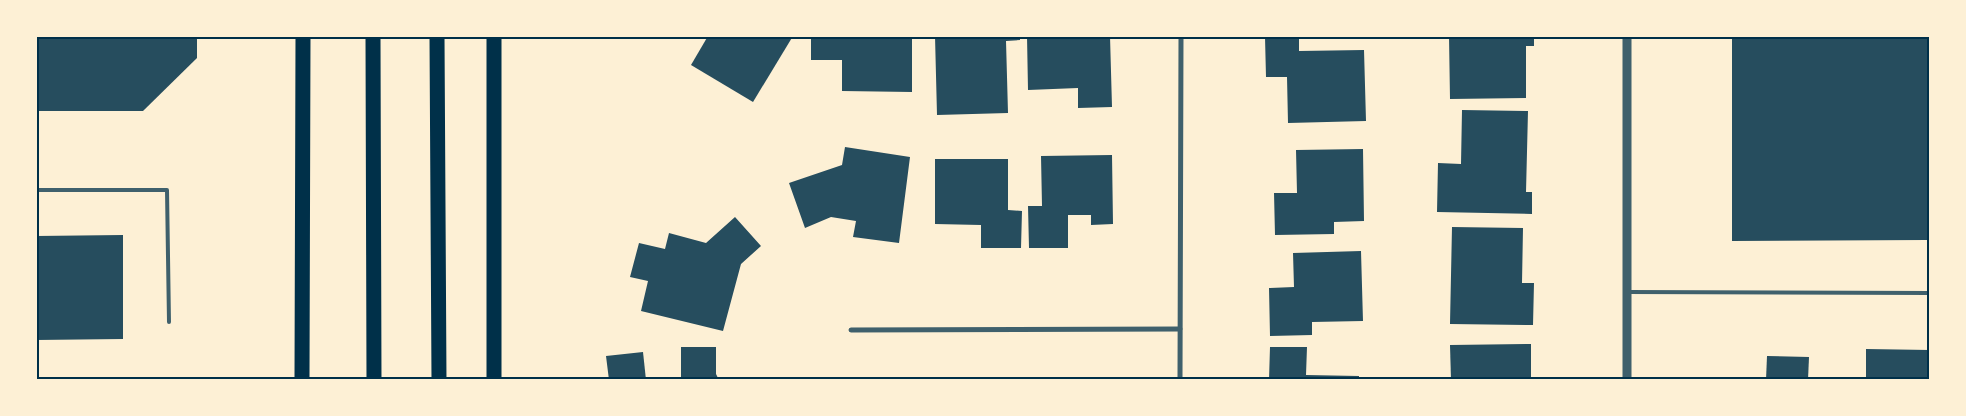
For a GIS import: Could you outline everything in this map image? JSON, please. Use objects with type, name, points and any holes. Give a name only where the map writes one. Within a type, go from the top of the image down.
[{"type":"highway","points":[[302,380],[303,36]]},
{"type":"highway","points":[[373,36],[374,380]]},
{"type":"highway","points":[[437,36],[439,380]]},
{"type":"highway","points":[[494,36],[494,380]]},
{"type":"street","points":[[1180,380],[1181,36]]},
{"type":"street","points":[[1627,36],[1627,380]]},
{"type":"street","points":[[851,330],[1180,329]]},
{"type":"lane","points":[[36,190],[167,190],[169,322]]},
{"type":"lane","points":[[1627,292],[1930,293]]},
{"type":"building","points":[[36,36],[197,36],[197,58],[143,111],[36,111]]},
{"type":"building","points":[[708,36],[793,36],[753,102],[691,65]]},
{"type":"building","points":[[811,36],[912,36],[912,92],[842,91],[842,60],[811,60]]},
{"type":"building","points":[[935,36],[1020,36],[1020,40],[1006,41],[1008,113],[937,115]]},
{"type":"building","points":[[1027,36],[1110,36],[1112,107],[1078,108],[1078,88],[1028,90]]},
{"type":"building","points":[[1299,36],[1299,51],[1364,50],[1366,121],[1288,123],[1287,77],[1266,77],[1265,37]]},
{"type":"building","points":[[1449,36],[1534,36],[1534,46],[1526,46],[1526,98],[1450,99]]},
{"type":"building","points":[[1732,36],[1927,36],[1927,240],[1732,241]]},
{"type":"building","points":[[1462,110],[1528,111],[1526,192],[1532,192],[1532,214],[1437,212],[1438,163],[1461,164]]},
{"type":"building","points":[[845,147],[910,157],[899,243],[853,237],[856,221],[831,217],[805,228],[789,183],[842,165]]},
{"type":"building","points":[[1363,149],[1364,221],[1334,222],[1334,234],[1275,235],[1274,193],[1297,193],[1296,150]]},
{"type":"building","points":[[1112,155],[1113,224],[1091,225],[1091,215],[1068,215],[1068,248],[1029,248],[1028,206],[1042,206],[1041,156]]},
{"type":"building","points":[[935,159],[1008,159],[1008,210],[1022,211],[1021,248],[981,248],[981,225],[935,224]]},
{"type":"building","points":[[735,217],[761,246],[741,264],[723,331],[641,311],[648,281],[630,277],[639,243],[665,249],[669,233],[706,243]]},
{"type":"building","points":[[1452,227],[1523,228],[1522,283],[1534,283],[1533,325],[1450,324]]},
{"type":"building","points":[[123,235],[123,339],[36,340],[36,236]]},
{"type":"building","points":[[1361,251],[1363,321],[1312,322],[1312,335],[1270,336],[1269,288],[1294,287],[1293,253]]},
{"type":"building","points":[[1531,344],[1531,380],[1451,380],[1450,345]]},
{"type":"building","points":[[681,347],[716,347],[716,374],[719,380],[681,380]]},
{"type":"building","points":[[1270,347],[1307,347],[1306,375],[1359,376],[1359,380],[1269,380]]},
{"type":"building","points":[[1866,349],[1930,350],[1930,380],[1866,380]]},
{"type":"building","points":[[643,352],[646,380],[609,380],[606,356]]},
{"type":"building","points":[[1767,356],[1809,357],[1808,380],[1766,380]]}]
